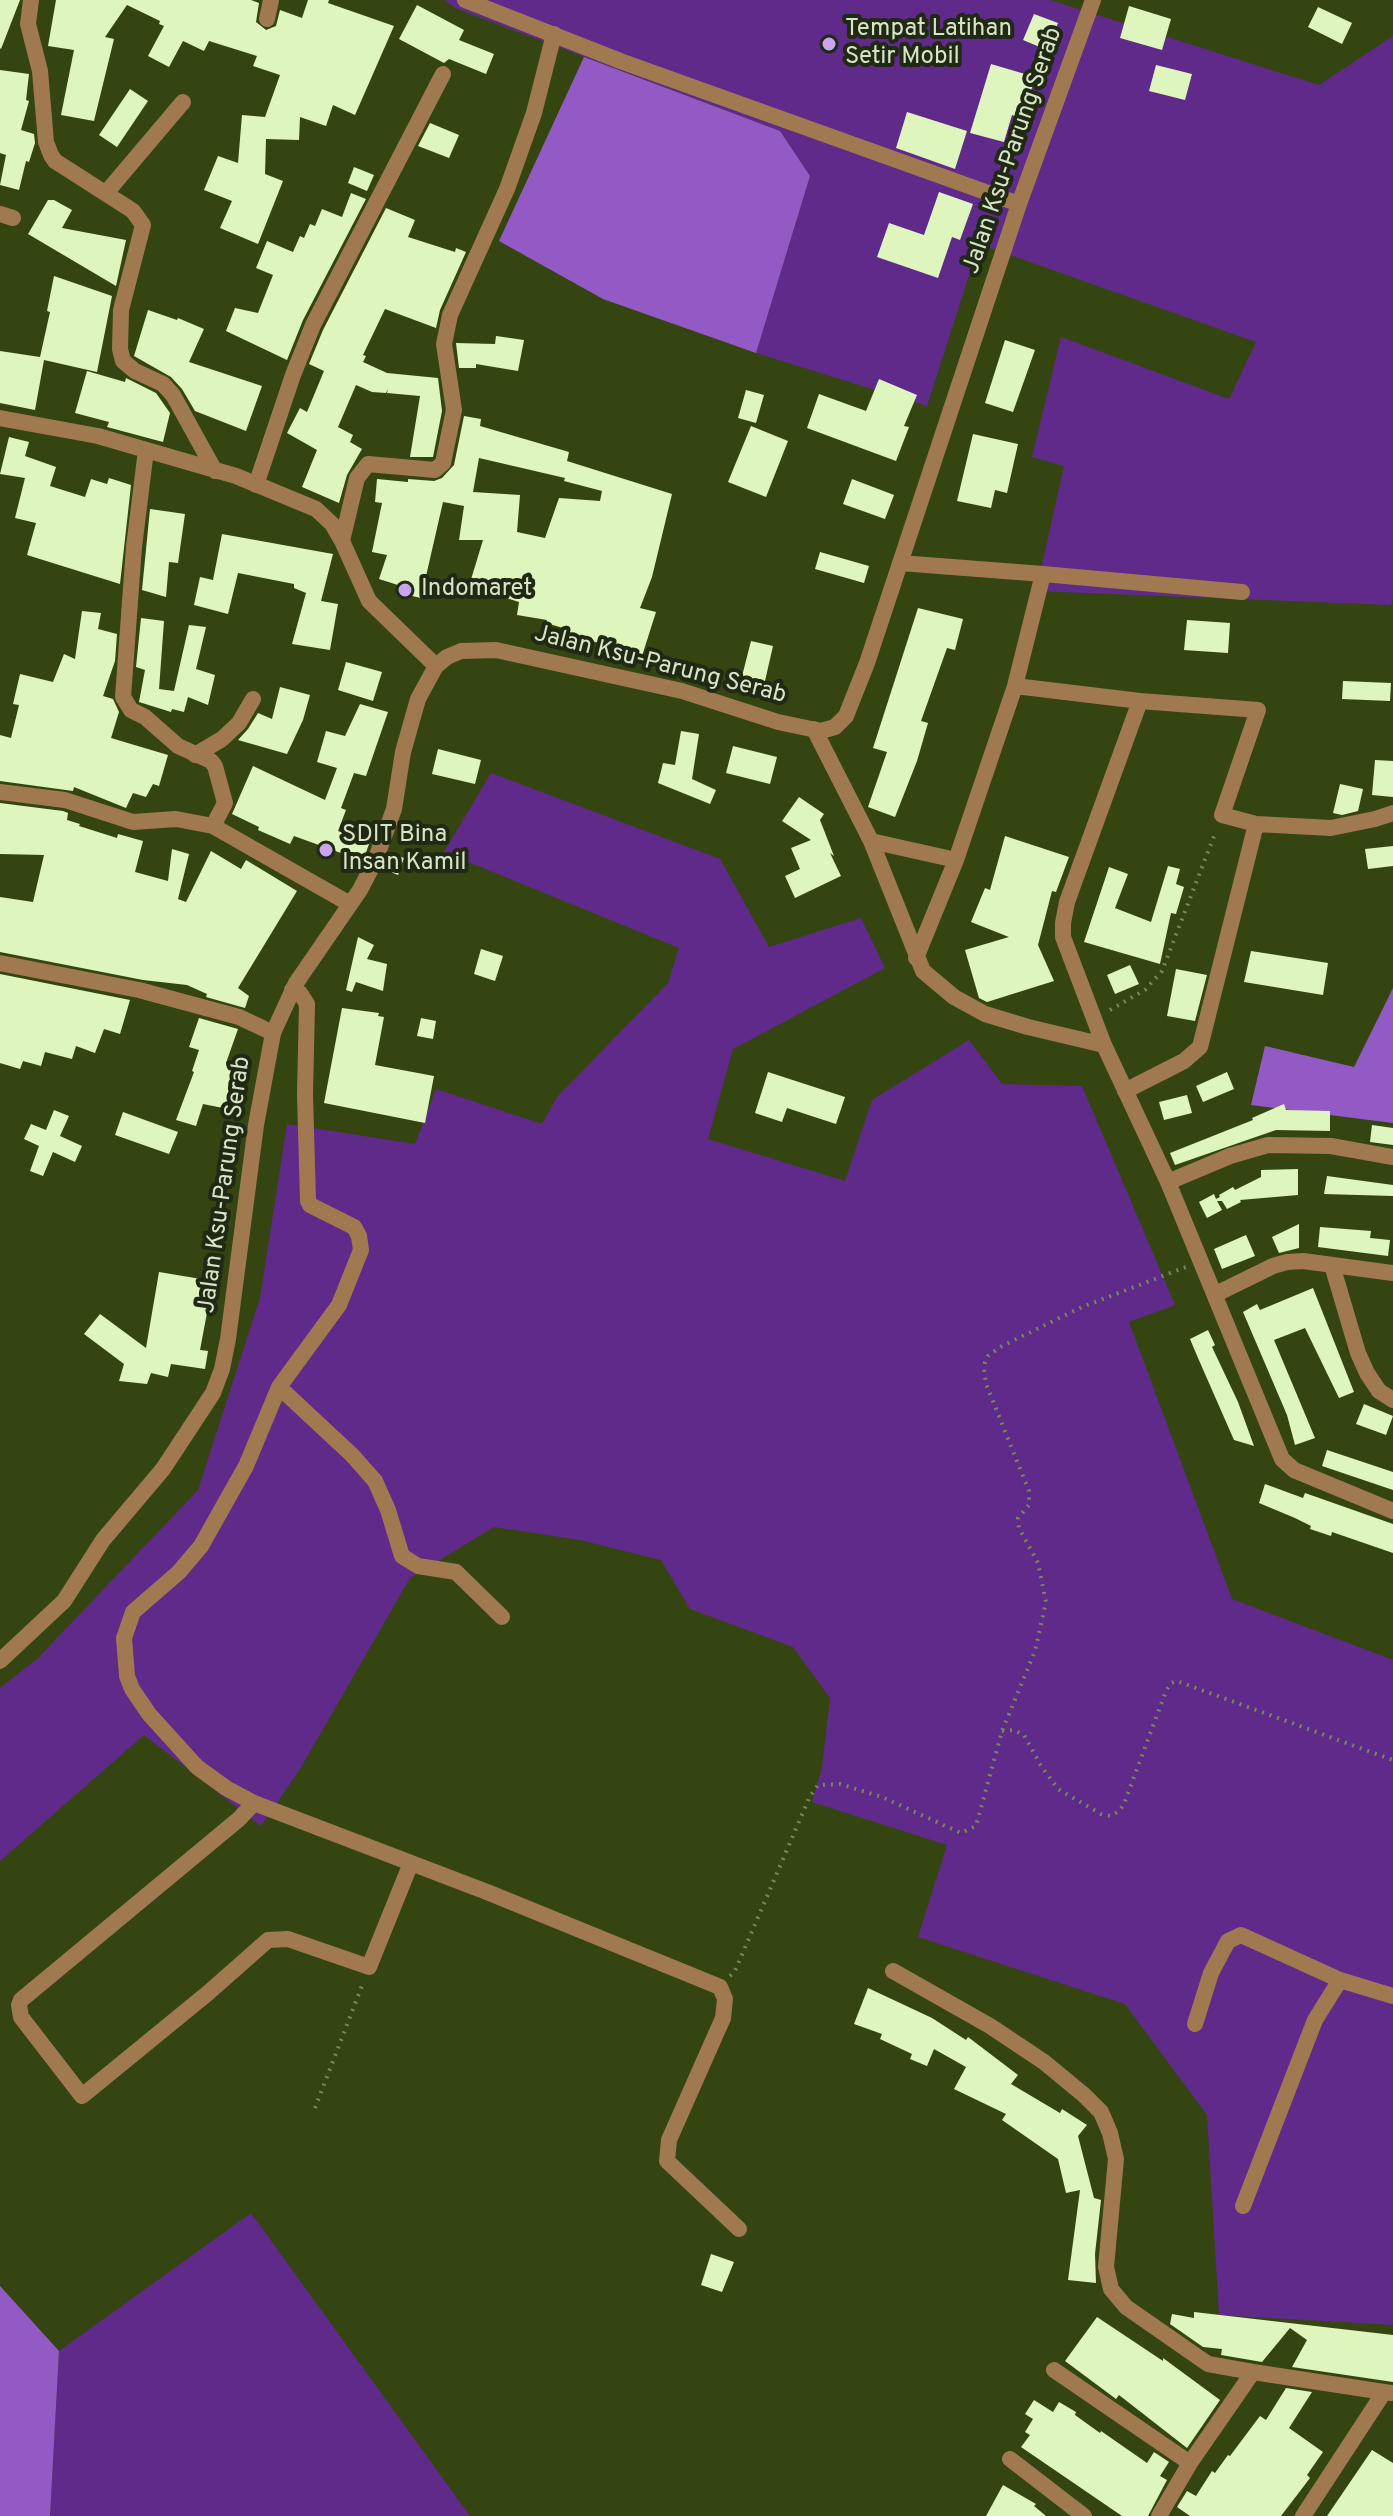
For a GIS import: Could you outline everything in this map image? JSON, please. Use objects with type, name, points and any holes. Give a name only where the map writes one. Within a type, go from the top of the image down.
[{"type":"street","points":[[31,0],[28,24],[40,71],[48,149],[55,161],[133,211],[143,225],[121,310],[120,349],[123,361],[135,371],[163,384],[173,395],[215,471]]},
{"type":"street","points":[[267,19],[271,0]]},
{"type":"street","points":[[465,0],[1019,204]]},
{"type":"street","name":"Jalan Ksu-Parung Serab","points":[[0,1661],[64,1601],[103,1540],[163,1469],[213,1393],[228,1339],[256,1125],[273,1033],[292,990],[368,876],[386,835],[418,699],[436,666],[461,651],[496,650],[682,691],[778,722],[814,729],[828,730],[846,716],[867,663],[1019,204],[1093,0]]},
{"type":"street","points":[[342,541],[357,478],[368,464],[435,470],[443,463],[454,410],[444,344],[450,315],[507,189],[534,113],[554,34]]},
{"type":"street","points":[[256,485],[313,325],[443,74]]},
{"type":"street","points":[[106,193],[183,102]]},
{"type":"street","points":[[0,418],[98,436],[215,471],[316,509],[332,524],[342,541],[369,601],[436,666]]},
{"type":"street","points":[[146,450],[134,547],[123,697],[131,710],[145,717],[178,746],[211,761],[215,766],[225,803],[213,826]]},
{"type":"street","points":[[900,563],[1242,592]]},
{"type":"street","points":[[916,958],[956,860],[1015,686],[1043,574]]},
{"type":"street","points":[[1015,686],[1140,701],[1258,710],[1222,815],[1256,824],[1331,828],[1393,813]]},
{"type":"street","points":[[195,755],[231,731],[253,699]]},
{"type":"street","points":[[1140,701],[1064,913],[1063,937],[1104,1045],[1202,1261],[1272,1441],[1282,1459],[1294,1470],[1393,1511]]},
{"type":"street","points":[[814,729],[871,841],[923,971],[954,997],[985,1014],[1104,1045]]},
{"type":"street","points":[[0,792],[65,800],[133,822],[176,819],[213,826],[350,904]]},
{"type":"street","points":[[1125,1091],[1184,1061],[1200,1047],[1256,824]]},
{"type":"street","points":[[871,841],[956,860]]},
{"type":"street","points":[[0,963],[139,990],[239,1017],[273,1033]]},
{"type":"street","points":[[292,990],[300,993],[307,1004],[305,1094],[308,1201],[310,1205],[354,1227],[361,1250],[339,1305],[279,1387],[246,1466],[217,1522],[191,1560],[133,1612],[127,1625],[123,1651],[127,1676],[132,1689],[159,1726],[197,1767],[254,1803],[720,1987],[725,1999],[723,2018],[669,2140],[667,2161],[739,2229]]},
{"type":"street","points":[[1168,1182],[1230,1156],[1268,1145],[1331,1146],[1393,1157]]},
{"type":"street","points":[[1216,1294],[1282,1263],[1303,1261],[1393,1273]]},
{"type":"street","points":[[1332,1265],[1362,1363],[1371,1382],[1393,1400]]},
{"type":"street","points":[[279,1387],[352,1455],[375,1481],[388,1510],[402,1556],[418,1566],[456,1572],[502,1617]]},
{"type":"street","points":[[254,1803],[239,1819],[33,1989],[19,2005],[21,2017],[82,2096],[268,1940],[288,1939],[369,1967],[411,1863]]},
{"type":"street","points":[[1195,2024],[1211,1973],[1228,1941],[1236,1936],[1247,1937],[1340,1980],[1393,1996]]},
{"type":"street","points":[[893,1971],[990,2026],[1033,2055],[1101,2112],[1116,2159],[1106,2267],[1111,2289],[1126,2307],[1208,2364],[1389,2392],[1303,2516]]},
{"type":"street","points":[[1243,2206],[1315,2020],[1340,1980]]},
{"type":"street","points":[[1054,2370],[1190,2463]]},
{"type":"street","points":[[1159,2516],[1190,2463],[1253,2372]]},
{"type":"street","points":[[1010,2459],[1084,2516]]},
{"type":"path","points":[[1095,1019],[1145,990],[1162,971],[1222,815]]},
{"type":"path","points":[[720,1987],[735,1971],[810,1796],[818,1785],[831,1783],[853,1787],[955,1831],[967,1832],[976,1826],[1002,1731],[1035,1651],[1045,1591],[1038,1563],[1019,1528],[1018,1518],[1029,1505],[1030,1496],[986,1384],[984,1369],[988,1356],[1000,1347],[1082,1307],[1202,1261]]},
{"type":"path","points":[[1002,1731],[1014,1730],[1024,1735],[1045,1773],[1058,1789],[1101,1814],[1111,1816],[1124,1804],[1166,1691],[1171,1683],[1177,1681],[1393,1760]]},
{"type":"path","points":[[315,2108],[369,1967]]},
{"type":"shaded area","points":[[445,0],[1050,0],[1319,85],[1393,36],[1391,605],[1036,591],[1064,466],[1032,457],[1061,337],[1229,399],[1256,342],[979,244],[927,406],[756,353],[810,176],[780,131],[455,8]]},
{"type":"shaded area","points":[[584,57],[780,131],[810,176],[756,353],[603,299],[499,241]]},
{"type":"shaded area","points":[[491,773],[720,859],[769,947],[861,918],[885,968],[733,1049],[708,1139],[845,1181],[872,1100],[969,1040],[1002,1084],[1082,1086],[1175,1305],[1129,1322],[1232,1599],[1393,1660],[1393,2325],[1219,2315],[1207,2115],[1125,2004],[918,1937],[947,1845],[812,1802],[822,1768],[830,1698],[793,1647],[690,1609],[661,1560],[580,1540],[494,1527],[410,1578],[300,1769],[261,1826],[144,1735],[0,1861],[0,1688],[37,1659],[198,1490],[260,1298],[287,1124],[415,1144],[436,1089],[542,1124],[557,1097],[668,983],[679,948],[444,852]]},
{"type":"shaded area","points":[[1393,988],[1393,1123],[1251,1105],[1265,1046],[1354,1067]]},
{"type":"shaded area","points":[[251,2213],[470,2516],[50,2516],[59,2351]]},
{"type":"shaded area","points":[[0,2286],[59,2351],[50,2516],[0,2516]]},
{"type":"building","points":[[0,0],[20,0],[1,49],[0,48]]},
{"type":"building","points":[[56,0],[251,0],[259,3],[256,22],[266,30],[276,26],[280,10],[302,18],[308,0],[329,0],[328,3],[394,26],[355,115],[333,105],[326,126],[300,117],[299,140],[266,139],[265,174],[283,181],[258,244],[220,228],[232,201],[204,190],[218,156],[238,163],[242,115],[265,117],[280,75],[253,66],[257,56],[209,41],[204,51],[183,41],[169,67],[148,56],[164,26],[127,5],[105,37],[114,39],[94,121],[61,115],[74,50],[48,46]]},
{"type":"building","points":[[417,5],[464,30],[459,40],[494,54],[486,74],[449,59],[444,63],[399,39]]},
{"type":"building","points":[[1129,6],[1171,19],[1162,50],[1120,38]]},
{"type":"building","points":[[1318,7],[1352,23],[1342,44],[1308,27]]},
{"type":"building","points":[[1034,14],[1058,23],[1047,50],[1023,40]]},
{"type":"building","points":[[991,64],[1035,77],[1023,119],[1012,115],[1004,142],[970,133]]},
{"type":"building","points":[[1156,65],[1192,74],[1185,100],[1149,91]]},
{"type":"building","points":[[0,70],[29,74],[26,100],[29,101],[21,130],[34,134],[35,143],[29,162],[26,161],[19,190],[0,185],[6,155],[0,153]]},
{"type":"building","points":[[130,89],[148,101],[117,147],[99,135]]},
{"type":"building","points":[[907,112],[967,131],[955,169],[896,148]]},
{"type":"building","points":[[430,123],[459,135],[449,158],[418,146]]},
{"type":"building","points":[[354,167],[374,175],[367,191],[348,183]]},
{"type":"building","points":[[939,192],[973,204],[960,240],[952,237],[938,278],[877,257],[889,223],[924,235]]},
{"type":"building","points":[[351,193],[366,199],[303,320],[287,360],[226,331],[235,308],[258,313],[273,275],[256,268],[267,241],[293,252],[310,224],[315,226],[322,209],[342,217]]},
{"type":"building","points":[[48,200],[72,210],[62,228],[126,240],[116,286],[28,234]]},
{"type":"building","points":[[386,208],[415,220],[408,237],[455,252],[456,248],[466,252],[440,310],[436,328],[385,309],[363,355],[366,356],[363,362],[387,373],[438,378],[442,411],[433,457],[410,457],[420,396],[387,393],[388,389],[386,393],[372,392],[356,385],[338,427],[353,435],[350,442],[362,449],[347,475],[339,503],[302,487],[317,450],[287,433],[300,408],[307,412],[324,371],[309,364],[323,330]]},
{"type":"building","points":[[54,276],[112,296],[97,372],[44,360],[35,410],[0,403],[0,351],[40,357]]},
{"type":"building","points":[[148,310],[204,329],[189,362],[262,386],[246,431],[195,411],[171,377],[134,356]]},
{"type":"building","points":[[496,336],[524,340],[518,371],[476,364],[476,368],[459,368],[456,343],[495,344]]},
{"type":"building","points":[[1005,340],[1035,350],[1013,412],[985,403]]},
{"type":"building","points":[[87,371],[125,382],[126,378],[156,393],[170,413],[163,442],[107,427],[109,422],[75,413]]},
{"type":"building","points":[[879,379],[917,395],[904,426],[909,427],[896,461],[807,428],[819,394],[866,411]]},
{"type":"building","points":[[746,390],[764,395],[756,423],[738,418]]},
{"type":"building","points":[[464,416],[481,419],[480,426],[569,452],[567,461],[672,494],[652,577],[640,608],[656,612],[642,656],[569,634],[570,630],[546,623],[547,620],[517,615],[519,602],[469,586],[483,540],[459,540],[464,506],[443,502],[421,598],[399,593],[401,586],[379,579],[387,555],[372,552],[382,503],[375,502],[377,479],[434,481],[442,478],[454,465]],"holes":[[[479,458],[565,478],[564,481],[602,491],[600,501],[559,498],[545,538],[517,532],[520,495],[473,492]]]},
{"type":"building","points":[[751,426],[788,441],[766,497],[728,482]]},
{"type":"building","points":[[973,434],[1018,444],[1007,493],[995,490],[991,508],[957,501]]},
{"type":"building","points":[[9,437],[29,442],[25,456],[56,467],[50,486],[85,497],[91,479],[107,484],[109,478],[131,485],[120,584],[27,555],[36,523],[15,518],[25,478],[0,474]]},
{"type":"building","points":[[852,479],[894,495],[885,519],[843,504]]},
{"type":"building","points":[[150,509],[185,514],[178,563],[169,562],[166,597],[142,590]]},
{"type":"building","points":[[222,534],[333,554],[321,601],[338,604],[330,650],[292,644],[306,593],[294,588],[294,584],[238,573],[228,614],[194,605],[200,577],[213,580]]},
{"type":"building","points":[[820,552],[869,566],[864,583],[815,569]]},
{"type":"building","points":[[918,608],[963,619],[955,650],[947,648],[921,721],[928,723],[895,817],[868,807],[887,752],[873,748]]},
{"type":"building","points":[[82,611],[101,613],[98,629],[117,634],[115,661],[103,696],[113,699],[119,712],[111,738],[168,755],[159,786],[153,784],[146,797],[133,793],[126,808],[74,787],[73,791],[0,781],[0,735],[11,738],[19,705],[13,704],[20,674],[53,682],[64,654],[75,659]]},
{"type":"building","points":[[141,618],[164,621],[159,689],[174,691],[189,625],[206,627],[196,669],[215,675],[208,705],[188,697],[184,712],[172,709],[171,712],[139,702],[145,670],[136,667]]},
{"type":"building","points":[[1187,620],[1230,623],[1228,653],[1184,650]]},
{"type":"building","points":[[751,641],[773,646],[762,694],[739,688]]},
{"type":"building","points":[[346,662],[382,672],[373,701],[338,690]]},
{"type":"building","points":[[1343,681],[1391,683],[1390,701],[1342,699]]},
{"type":"building","points":[[280,687],[310,695],[303,720],[287,754],[238,740],[258,713],[272,719]]},
{"type":"building","points":[[360,704],[388,712],[366,776],[354,773],[341,808],[346,810],[338,831],[369,844],[363,861],[294,836],[290,844],[232,814],[253,766],[325,800],[337,768],[317,762],[326,731],[345,736]]},
{"type":"building","points":[[681,731],[699,734],[692,779],[716,790],[710,804],[658,783],[663,763],[675,765]]},
{"type":"building","points":[[733,746],[777,757],[770,784],[726,773]]},
{"type":"building","points":[[438,749],[481,760],[475,784],[432,774]]},
{"type":"building","points":[[1375,760],[1393,761],[1393,797],[1372,795]]},
{"type":"building","points":[[1340,784],[1363,789],[1358,811],[1342,815],[1333,813]]},
{"type":"building","points":[[799,797],[824,814],[820,820],[841,876],[795,898],[785,876],[800,869],[791,848],[811,840],[782,821]]},
{"type":"building","points":[[0,803],[63,811],[68,813],[67,820],[79,826],[117,838],[118,834],[143,841],[135,872],[168,881],[172,849],[189,854],[178,899],[186,902],[211,851],[241,869],[246,860],[297,891],[238,988],[249,996],[245,1008],[206,997],[207,994],[187,985],[143,980],[0,952],[0,897],[33,902],[44,855],[0,854]]},
{"type":"building","points":[[1005,836],[1069,857],[1056,892],[1052,891],[1038,945],[1054,981],[987,1002],[979,998],[965,950],[1009,937],[971,922],[985,888],[990,890]]},
{"type":"building","points":[[1393,846],[1393,866],[1368,869],[1365,849]]},
{"type":"building","points":[[390,853],[404,858],[398,875],[383,869]]},
{"type":"building","points":[[1168,866],[1180,869],[1176,884],[1184,887],[1176,914],[1171,913],[1160,964],[1084,942],[1109,867],[1128,874],[1115,908],[1151,922]]},
{"type":"building","points":[[358,937],[374,945],[367,959],[387,964],[383,991],[356,982],[352,992],[346,990]]},
{"type":"building","points":[[481,949],[503,956],[495,981],[474,974]]},
{"type":"building","points":[[1251,951],[1328,963],[1323,995],[1244,982]]},
{"type":"building","points":[[1130,965],[1139,984],[1115,994],[1107,975]]},
{"type":"building","points":[[1176,969],[1207,975],[1195,1021],[1167,1016]]},
{"type":"building","points":[[0,974],[130,1000],[120,1034],[104,1029],[95,1053],[76,1046],[72,1059],[45,1052],[41,1066],[23,1061],[20,1069],[0,1063]]},
{"type":"building","points":[[342,1008],[379,1013],[378,1016],[384,1017],[375,1065],[434,1076],[425,1123],[324,1103]]},
{"type":"building","points":[[199,1018],[238,1029],[226,1063],[237,1066],[228,1093],[236,1095],[233,1110],[203,1104],[196,1126],[176,1120],[199,1050],[189,1047]]},
{"type":"building","points":[[421,1018],[436,1021],[433,1039],[417,1036]]},
{"type":"building","points":[[768,1072],[845,1097],[836,1124],[787,1108],[782,1122],[755,1113]]},
{"type":"building","points":[[1227,1072],[1234,1089],[1203,1102],[1196,1086]]},
{"type":"building","points":[[1187,1095],[1192,1113],[1164,1120],[1159,1102]]},
{"type":"building","points":[[1284,1104],[1286,1110],[1330,1111],[1330,1131],[1276,1130],[1175,1165],[1170,1153],[1253,1120]]},
{"type":"building","points":[[54,1110],[69,1116],[60,1136],[82,1146],[75,1162],[53,1152],[43,1176],[30,1171],[39,1146],[24,1139],[31,1124],[46,1130]]},
{"type":"building","points":[[123,1112],[178,1132],[169,1154],[115,1135]]},
{"type":"building","points":[[1372,1125],[1393,1128],[1393,1145],[1370,1142]]},
{"type":"building","points":[[1298,1169],[1298,1195],[1240,1200],[1227,1209],[1222,1201],[1217,1201],[1222,1210],[1207,1218],[1199,1202],[1214,1194],[1216,1199],[1233,1187],[1235,1190],[1261,1177],[1261,1170]]},
{"type":"building","points":[[1327,1176],[1393,1185],[1393,1196],[1324,1194]]},
{"type":"building","points":[[1299,1224],[1299,1248],[1279,1253],[1272,1237]]},
{"type":"building","points":[[1320,1227],[1371,1231],[1370,1238],[1390,1240],[1388,1256],[1318,1247]]},
{"type":"building","points":[[1246,1235],[1255,1256],[1222,1269],[1214,1249]]},
{"type":"building","points":[[159,1272],[213,1281],[200,1350],[208,1351],[205,1369],[171,1364],[168,1377],[151,1373],[147,1384],[119,1381],[124,1364],[84,1334],[100,1314],[146,1348]]},
{"type":"building","points":[[1313,1288],[1354,1392],[1339,1398],[1305,1328],[1274,1340],[1315,1438],[1295,1445],[1287,1415],[1243,1312],[1257,1304],[1260,1310]]},
{"type":"building","points":[[1208,1330],[1215,1345],[1212,1347],[1238,1402],[1254,1446],[1234,1440],[1190,1339]]},
{"type":"building","points":[[1364,1404],[1393,1416],[1386,1435],[1356,1424]]},
{"type":"building","points":[[1327,1450],[1393,1472],[1393,1490],[1322,1466]]},
{"type":"building","points":[[1265,1484],[1303,1498],[1305,1493],[1393,1524],[1393,1553],[1332,1532],[1331,1536],[1310,1529],[1311,1526],[1259,1503]]},
{"type":"building","points":[[868,1988],[932,2018],[966,2040],[968,2037],[1018,2075],[1011,2084],[1087,2125],[1078,2136],[1094,2198],[1101,2200],[1095,2254],[1096,2283],[1068,2280],[1080,2190],[1066,2193],[1058,2159],[1002,2120],[1006,2114],[954,2089],[966,2067],[934,2049],[927,2066],[910,2059],[912,2054],[880,2039],[882,2034],[854,2024]]},
{"type":"building","points":[[711,2254],[734,2262],[722,2292],[701,2285]]},
{"type":"building","points":[[1194,2312],[1393,2335],[1393,2382],[1292,2367],[1307,2340],[1290,2328],[1262,2362],[1221,2355],[1222,2349],[1203,2347],[1170,2324],[1172,2314],[1194,2318]]},
{"type":"building","points":[[1097,2317],[1163,2361],[1163,2358],[1220,2400],[1187,2448],[1119,2395],[1116,2399],[1065,2361]]},
{"type":"building","points":[[1286,2388],[1312,2392],[1289,2428],[1323,2452],[1307,2475],[1310,2478],[1281,2516],[1190,2516],[1177,2507],[1187,2491],[1196,2496],[1212,2471],[1215,2473],[1230,2456],[1260,2416],[1266,2420]]},
{"type":"building","points":[[1034,2400],[1053,2412],[1059,2402],[1147,2463],[1154,2452],[1169,2462],[1160,2476],[1167,2480],[1148,2516],[1122,2516],[1021,2447],[1030,2435],[1025,2432],[1033,2419],[1025,2414]]},
{"type":"building","points":[[1372,2450],[1393,2463],[1393,2516],[1327,2516]]},
{"type":"building","points":[[1003,2485],[1036,2504],[1034,2506],[1046,2516],[986,2516]]},
{"type":"place","name":"Tempat Latihan Setir Mobil","points":[[829,44]]},
{"type":"place","name":"Indomaret","points":[[405,590]]},
{"type":"place","name":"SDIT Bina Insan Kamil","points":[[326,850]]}]
